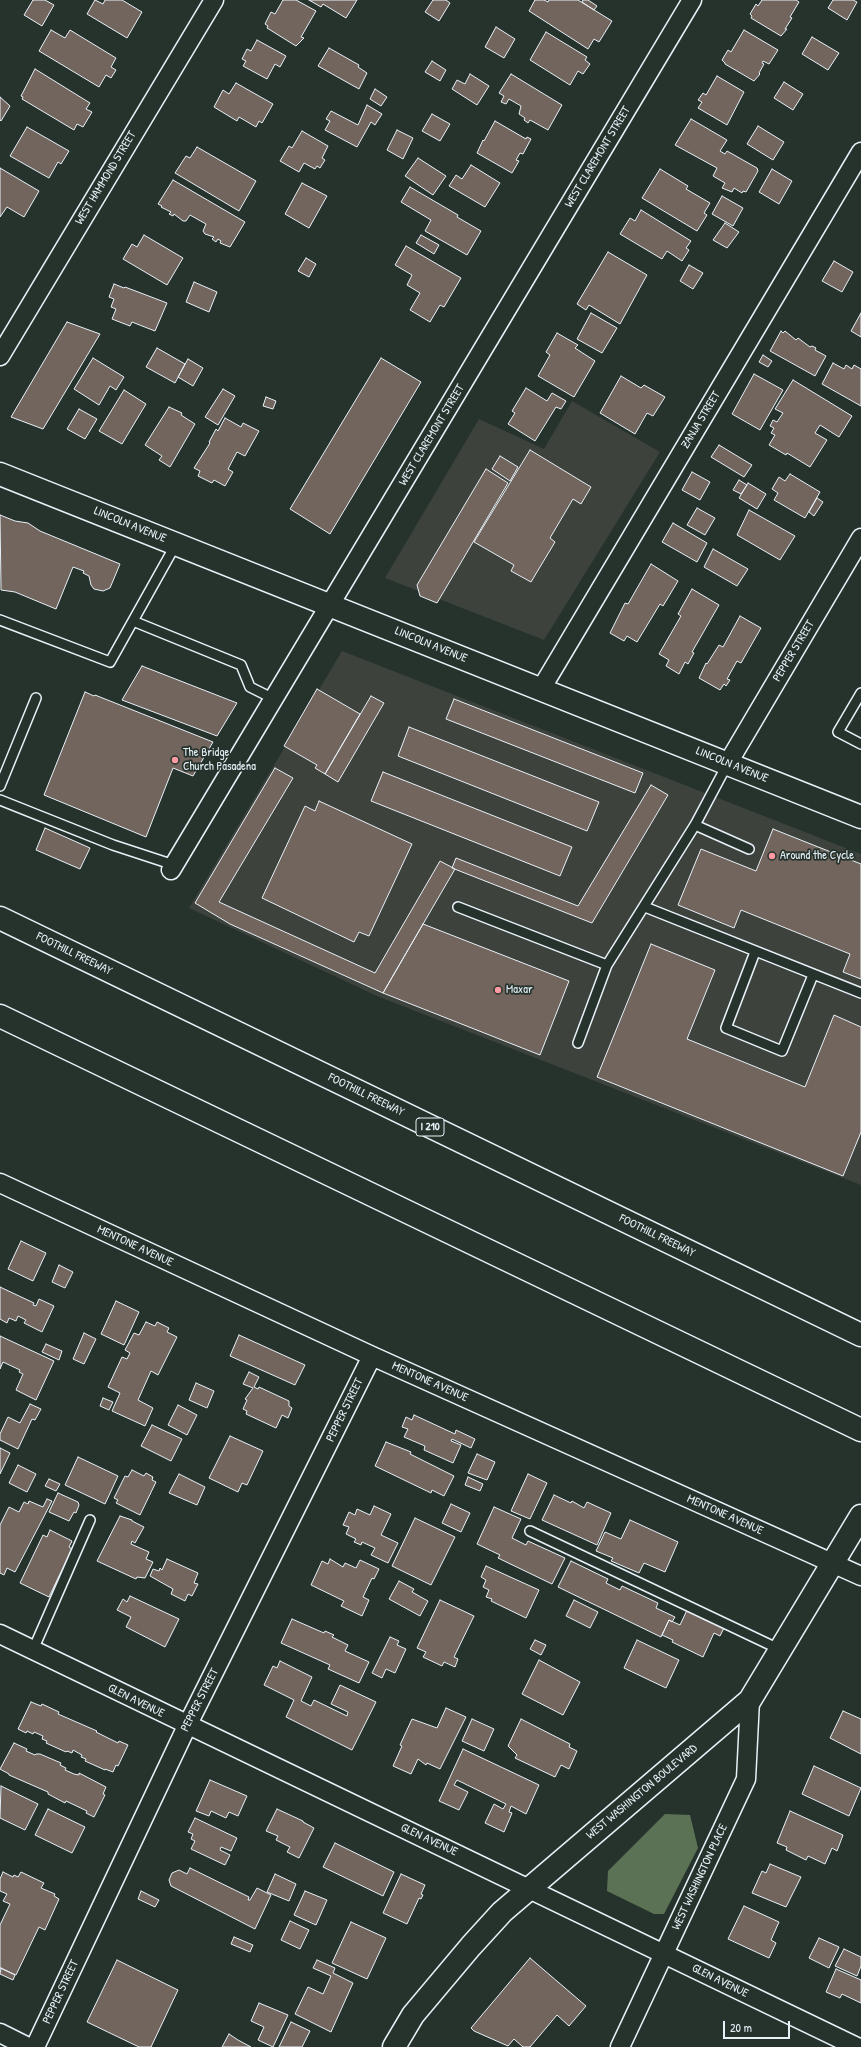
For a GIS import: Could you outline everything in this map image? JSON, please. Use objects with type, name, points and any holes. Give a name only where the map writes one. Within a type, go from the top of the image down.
[{"type":"main road","name":"LINCOLN AVENUE","points":[[0,474],[861,816]]},
{"type":"main road","name":"FOOTHILL FREEWAY","points":[[0,918],[861,1335]]},
{"type":"main road","points":[[0,1016],[861,1430]]},
{"type":"main road","name":"WEST WASHINGTON BOULEVARD","points":[[394,2047],[413,2015],[471,1946],[502,1912],[750,1700],[782,1650],[861,1516]]},
{"type":"street","name":"WEST HAMMOND STREET","points":[[0,356],[214,0]]},
{"type":"street","name":"WEST CLAREMONT STREET","points":[[173,868],[692,0]]},
{"type":"street","name":"ZANJA STREET","points":[[541,689],[861,152]]},
{"type":"street","name":"PEPPER STREET","points":[[728,763],[861,538]]},
{"type":"street","name":"MENTONE AVENUE","points":[[0,1184],[372,1356],[861,1576]]},
{"type":"street","name":"PEPPER STREET","points":[[35,2047],[188,1726],[372,1356]]},
{"type":"street","name":"GLEN AVENUE","points":[[0,1634],[188,1726],[529,1888],[857,2047]]},
{"type":"street","name":"WEST WASHINGTON PLACE","points":[[620,2047],[746,1778],[750,1700]]},
{"type":"street","points":[[0,2033],[28,2047]]},
{"type":"lane","points":[[0,620],[110,662],[176,544]]},
{"type":"lane","points":[[133,621],[241,665],[250,687],[274,699]]},
{"type":"lane","points":[[861,693],[838,732],[861,744]]},
{"type":"lane","points":[[0,786],[36,698]]},
{"type":"lane","points":[[578,1043],[607,965],[645,907],[695,825],[728,763]]},
{"type":"lane","points":[[0,800],[173,868]]},
{"type":"lane","points":[[695,825],[749,849]]},
{"type":"lane","points":[[458,907],[607,965]]},
{"type":"lane","points":[[645,907],[861,993]]},
{"type":"lane","points":[[755,952],[726,1028],[782,1051],[813,975]]},
{"type":"lane","points":[[33,1650],[90,1520]]},
{"type":"lane","points":[[530,1531],[782,1650]]},
{"type":"shaded area","points":[[572,401],[660,452],[544,640],[385,578],[479,419],[544,449]]},
{"type":"shaded area","points":[[342,651],[861,854],[861,1185],[377,996],[189,908]]},
{"type":"green space","points":[[665,1814],[690,1815],[698,1848],[664,1914],[654,1914],[607,1891],[608,1871]]},
{"type":"building","points":[[33,0],[45,0],[54,5],[42,26],[24,15]]},
{"type":"building","points":[[95,0],[103,4],[105,0],[122,0],[142,12],[127,38],[87,14]]},
{"type":"building","points":[[283,0],[296,0],[316,11],[301,37],[304,38],[296,46],[267,28],[268,26],[265,24],[271,12],[275,14]]},
{"type":"building","points":[[309,0],[357,0],[346,18],[323,4],[321,7]]},
{"type":"building","points":[[433,0],[446,0],[450,3],[439,21],[425,12]]},
{"type":"building","points":[[535,0],[544,0],[548,2],[549,0],[578,0],[612,21],[599,42],[594,39],[588,49],[529,11]]},
{"type":"building","points":[[583,0],[588,0],[597,6],[594,10],[582,2]]},
{"type":"building","points":[[762,0],[796,0],[799,2],[790,17],[792,18],[785,29],[787,29],[781,36],[751,18],[752,16],[750,14],[756,4],[758,6]]},
{"type":"building","points":[[833,0],[853,0],[857,2],[847,20],[828,8]]},
{"type":"building","points":[[496,27],[515,39],[504,58],[485,47]]},
{"type":"building","points":[[51,30],[65,38],[70,30],[116,58],[111,67],[116,70],[111,78],[106,75],[99,87],[39,51]]},
{"type":"building","points":[[744,30],[778,50],[769,64],[763,61],[762,63],[764,64],[759,73],[760,74],[754,81],[725,64],[722,60],[728,50],[731,52]]},
{"type":"building","points":[[546,32],[587,57],[585,60],[590,64],[583,74],[578,71],[570,85],[530,60]]},
{"type":"building","points":[[812,37],[839,53],[828,70],[802,54]]},
{"type":"building","points":[[257,40],[286,56],[280,67],[275,64],[267,79],[243,66],[246,61],[242,59],[247,49],[251,51]]},
{"type":"building","points":[[329,48],[359,65],[358,67],[367,73],[359,89],[318,66]]},
{"type":"building","points":[[432,61],[446,70],[440,81],[425,72]]},
{"type":"building","points":[[35,69],[90,103],[86,109],[92,112],[83,127],[77,124],[74,130],[22,99],[23,97],[21,96]]},
{"type":"building","points":[[470,74],[489,86],[477,105],[452,89],[457,80],[465,84]]},
{"type":"building","points":[[511,74],[562,105],[548,130],[530,120],[528,123],[524,120],[525,118],[519,114],[521,106],[509,99],[506,104],[501,102],[504,96],[499,93]]},
{"type":"building","points":[[717,76],[744,92],[727,125],[698,108],[702,102],[698,100],[703,93],[706,95]]},
{"type":"building","points":[[784,82],[803,94],[793,110],[774,98]]},
{"type":"building","points":[[236,83],[273,104],[262,123],[259,121],[256,127],[239,117],[237,121],[214,107],[223,90],[229,94]]},
{"type":"building","points":[[375,89],[387,97],[381,106],[370,99]]},
{"type":"building","points":[[0,97],[10,106],[1,121],[0,120]]},
{"type":"building","points":[[367,105],[382,114],[375,125],[371,122],[357,147],[325,130],[330,121],[326,119],[331,111],[358,125]]},
{"type":"building","points":[[432,114],[450,124],[440,141],[422,131]]},
{"type":"building","points":[[691,119],[727,140],[720,151],[725,154],[727,151],[757,168],[758,171],[746,192],[743,191],[742,193],[734,188],[732,192],[722,188],[725,183],[713,176],[717,168],[675,145]]},
{"type":"building","points":[[495,121],[526,139],[527,137],[531,139],[523,154],[520,153],[516,160],[519,161],[512,173],[477,153]]},
{"type":"building","points":[[758,126],[784,142],[773,160],[747,144]]},
{"type":"building","points":[[27,127],[69,151],[61,164],[58,162],[49,178],[10,156]]},
{"type":"building","points":[[397,130],[413,138],[403,159],[387,150]]},
{"type":"building","points":[[302,131],[328,146],[322,158],[325,160],[320,168],[317,166],[315,169],[304,163],[299,172],[280,161],[289,146],[292,148]]},
{"type":"building","points":[[197,147],[256,181],[239,211],[175,173],[186,156],[190,158]]},
{"type":"building","points":[[418,158],[446,176],[433,195],[405,176]]},
{"type":"building","points":[[471,165],[500,183],[485,207],[449,186],[456,175],[462,179]]},
{"type":"building","points":[[0,168],[39,191],[24,217],[7,207],[0,217]]},
{"type":"building","points":[[660,169],[688,186],[686,189],[710,203],[704,213],[707,215],[697,231],[642,198]]},
{"type":"building","points":[[772,169],[792,181],[779,204],[759,192]]},
{"type":"building","points":[[173,180],[245,222],[230,247],[220,243],[221,241],[218,239],[216,242],[212,239],[214,237],[205,234],[203,231],[206,224],[190,215],[186,221],[183,221],[174,214],[173,216],[169,214],[171,212],[158,204]]},
{"type":"building","points":[[302,183],[327,196],[309,228],[285,214]]},
{"type":"building","points":[[410,187],[458,215],[457,217],[481,231],[467,255],[425,231],[431,220],[401,202]]},
{"type":"building","points":[[722,196],[743,208],[733,226],[712,214]]},
{"type":"building","points":[[641,210],[691,241],[686,248],[689,250],[682,261],[667,251],[662,259],[620,234],[630,218],[635,221]]},
{"type":"building","points":[[725,223],[739,232],[727,248],[713,240]]},
{"type":"building","points":[[144,235],[183,258],[167,285],[123,259],[132,244],[137,247]]},
{"type":"building","points":[[421,235],[439,245],[434,254],[416,243]]},
{"type":"building","points":[[406,246],[461,278],[444,307],[440,305],[430,322],[410,310],[420,293],[407,285],[412,275],[395,265]]},
{"type":"building","points":[[608,252],[647,275],[620,324],[589,305],[586,310],[577,304]]},
{"type":"building","points":[[306,258],[316,264],[309,277],[298,271]]},
{"type":"building","points":[[834,261],[853,272],[842,292],[822,281]]},
{"type":"building","points":[[689,265],[703,273],[693,289],[680,281]]},
{"type":"building","points":[[194,282],[217,292],[209,312],[186,302]]},
{"type":"building","points":[[114,284],[167,303],[155,331],[132,322],[130,326],[112,319],[116,309],[111,307],[114,299],[109,297]]},
{"type":"building","points":[[591,313],[617,328],[602,353],[577,339]]},
{"type":"building","points":[[861,313],[861,337],[851,331]]},
{"type":"building","points":[[67,322],[100,334],[43,429],[11,417]]},
{"type":"building","points":[[781,331],[783,333],[785,331],[796,340],[798,338],[810,347],[812,346],[816,348],[815,350],[826,356],[815,376],[770,351]]},
{"type":"building","points":[[557,333],[578,345],[575,348],[595,361],[574,397],[538,376],[550,355],[546,352]]},
{"type":"building","points":[[157,348],[185,364],[175,383],[146,367]]},
{"type":"building","points":[[763,355],[772,361],[768,367],[759,362]]},
{"type":"building","points":[[93,358],[124,377],[116,390],[110,386],[99,405],[74,389]]},
{"type":"building","points":[[381,358],[421,382],[330,534],[290,509]]},
{"type":"building","points":[[188,359],[203,368],[193,386],[178,377]]},
{"type":"building","points":[[833,363],[844,369],[846,365],[852,369],[854,365],[861,369],[861,406],[822,384]]},
{"type":"building","points":[[754,374],[783,390],[760,430],[732,414]]},
{"type":"building","points":[[621,376],[641,388],[644,385],[665,397],[653,416],[647,413],[635,434],[600,413]]},
{"type":"building","points":[[793,380],[852,416],[839,437],[820,425],[815,433],[827,440],[810,467],[787,453],[786,455],[769,445],[775,435],[771,433],[774,428],[770,426],[773,420],[777,422],[783,413],[775,409]]},
{"type":"building","points":[[526,388],[547,401],[552,393],[566,401],[561,409],[556,407],[535,441],[508,424],[515,413],[512,411]]},
{"type":"building","points":[[223,389],[235,396],[218,425],[205,417]]},
{"type":"building","points":[[124,390],[146,404],[122,444],[99,431]]},
{"type":"building","points":[[266,397],[276,401],[273,409],[263,406]]},
{"type":"building","points":[[169,407],[182,413],[181,415],[195,424],[170,467],[159,460],[162,456],[145,445]]},
{"type":"building","points":[[79,409],[97,419],[85,439],[67,429]]},
{"type":"building","points":[[225,418],[241,427],[243,423],[259,431],[245,456],[237,452],[228,469],[233,472],[225,486],[214,480],[212,483],[198,476],[200,471],[194,468],[210,443],[209,442],[216,429],[218,431]]},
{"type":"building","points":[[719,445],[752,465],[744,477],[711,457]]},
{"type":"building","points":[[530,450],[591,487],[581,504],[573,499],[550,538],[555,542],[531,582],[511,571],[514,565],[474,542]]},
{"type":"building","points":[[500,456],[518,467],[510,481],[492,469]]},
{"type":"building","points":[[486,469],[508,483],[437,603],[420,596],[417,585]]},
{"type":"building","points":[[692,472],[710,482],[700,500],[682,490]]},
{"type":"building","points":[[790,474],[820,492],[805,518],[774,500],[778,493],[772,489],[779,477],[785,481]]},
{"type":"building","points":[[739,480],[747,485],[741,494],[733,490]]},
{"type":"building","points":[[748,483],[766,494],[757,509],[739,498]]},
{"type":"building","points":[[817,498],[823,502],[814,516],[809,512]]},
{"type":"building","points":[[697,508],[715,518],[705,535],[687,525]]},
{"type":"building","points":[[749,510],[795,536],[780,560],[737,535]]},
{"type":"building","points":[[0,515],[15,521],[28,523],[40,531],[120,564],[110,588],[103,591],[94,589],[91,585],[89,576],[83,573],[84,571],[73,567],[56,609],[15,592],[1,590]]},
{"type":"building","points":[[673,523],[707,543],[697,562],[662,542]]},
{"type":"building","points":[[713,549],[748,569],[737,586],[704,567]]},
{"type":"building","points":[[651,564],[678,581],[663,606],[660,604],[637,642],[627,636],[624,641],[610,633],[625,603],[628,604]]},
{"type":"building","points":[[692,589],[719,605],[692,652],[694,653],[688,664],[685,662],[679,674],[666,666],[669,660],[659,654],[681,616],[678,614]]},
{"type":"building","points":[[740,616],[761,628],[741,663],[737,661],[727,679],[730,680],[726,686],[724,684],[720,690],[699,678],[706,663],[707,664],[719,645],[723,647]]},
{"type":"building","points":[[142,666],[237,703],[217,736],[122,700]]},
{"type":"building","points":[[317,689],[360,714],[325,774],[315,768],[317,765],[284,746]]},
{"type":"building","points":[[85,692],[213,742],[193,776],[173,768],[146,837],[44,795]]},
{"type":"building","points":[[371,696],[384,703],[338,782],[325,774]]},
{"type":"building","points":[[454,699],[643,773],[635,793],[446,719]]},
{"type":"building","points":[[409,727],[599,802],[587,831],[398,756]]},
{"type":"building","points":[[275,768],[293,778],[219,902],[375,973],[440,861],[455,869],[383,993],[230,924],[195,903]]},
{"type":"building","points":[[383,772],[572,847],[560,876],[371,801]]},
{"type":"building","points":[[651,785],[668,795],[592,923],[452,868],[456,858],[578,906]]},
{"type":"building","points":[[319,801],[412,844],[369,936],[359,932],[354,942],[262,898],[305,806],[315,811]]},
{"type":"building","points":[[45,828],[90,848],[80,869],[36,850]]},
{"type":"building","points":[[773,829],[861,864],[861,979],[843,972],[850,954],[741,910],[734,928],[678,905],[701,849],[756,871]]},
{"type":"building","points":[[423,924],[569,981],[540,1055],[383,993]]},
{"type":"building","points":[[651,944],[715,970],[687,1039],[805,1087],[834,1015],[861,1027],[861,1132],[843,1176],[597,1077]]},
{"type":"building","points":[[21,1241],[46,1253],[33,1281],[8,1269]]},
{"type":"building","points":[[59,1265],[73,1272],[65,1288],[52,1282]]},
{"type":"building","points":[[0,1287],[34,1303],[33,1305],[36,1306],[39,1299],[54,1306],[42,1332],[24,1323],[26,1320],[18,1316],[16,1321],[9,1318],[7,1323],[0,1319]]},
{"type":"building","points":[[116,1301],[139,1312],[124,1345],[101,1334]]},
{"type":"building","points":[[146,1322],[155,1326],[157,1322],[169,1328],[167,1332],[177,1337],[158,1375],[151,1371],[138,1400],[153,1408],[145,1426],[112,1411],[120,1393],[108,1387],[122,1357],[127,1359],[130,1353],[125,1350],[134,1333],[139,1335]]},
{"type":"building","points":[[84,1333],[96,1339],[84,1364],[73,1359]]},
{"type":"building","points":[[239,1335],[305,1365],[295,1385],[230,1356]]},
{"type":"building","points":[[0,1336],[54,1361],[36,1400],[16,1390],[23,1374],[19,1372],[20,1370],[3,1362],[0,1369]]},
{"type":"building","points":[[46,1344],[62,1351],[59,1360],[42,1352]]},
{"type":"building","points":[[249,1372],[259,1377],[254,1387],[258,1389],[259,1387],[289,1401],[289,1406],[292,1408],[288,1418],[282,1415],[276,1428],[246,1414],[247,1411],[243,1409],[247,1400],[245,1399],[253,1388],[243,1384]]},
{"type":"building","points":[[196,1383],[214,1391],[207,1408],[189,1400]]},
{"type":"building","points":[[103,1398],[113,1402],[109,1410],[100,1406]]},
{"type":"building","points":[[30,1404],[41,1409],[35,1420],[32,1419],[18,1449],[0,1440],[0,1434],[8,1417],[20,1423]]},
{"type":"building","points":[[178,1405],[197,1415],[187,1435],[168,1425]]},
{"type":"building","points":[[414,1415],[455,1434],[456,1430],[475,1439],[471,1448],[452,1439],[451,1441],[461,1445],[453,1463],[424,1450],[425,1446],[404,1437],[408,1429],[402,1427],[406,1417],[412,1420]]},
{"type":"building","points":[[152,1425],[182,1439],[171,1461],[141,1446]]},
{"type":"building","points":[[230,1436],[263,1451],[247,1485],[242,1483],[238,1492],[209,1478]]},
{"type":"building","points":[[386,1442],[411,1452],[410,1454],[454,1476],[444,1496],[432,1490],[431,1493],[375,1466]]},
{"type":"building","points":[[0,1448],[10,1453],[0,1474]]},
{"type":"building","points":[[477,1454],[495,1462],[487,1480],[468,1473]]},
{"type":"building","points":[[78,1457],[118,1476],[105,1504],[65,1485]]},
{"type":"building","points":[[18,1465],[36,1474],[27,1492],[9,1483]]},
{"type":"building","points":[[132,1470],[144,1476],[146,1473],[153,1477],[152,1480],[156,1482],[140,1515],[116,1503],[118,1500],[114,1498],[125,1476],[128,1477]]},
{"type":"building","points":[[179,1474],[205,1487],[197,1505],[169,1493]]},
{"type":"building","points":[[528,1474],[547,1483],[530,1519],[511,1511]]},
{"type":"building","points":[[468,1477],[483,1484],[480,1491],[465,1485]]},
{"type":"building","points":[[49,1479],[60,1484],[56,1491],[45,1486]]},
{"type":"building","points":[[58,1493],[78,1502],[79,1505],[76,1513],[74,1512],[69,1521],[49,1512]]},
{"type":"building","points":[[554,1495],[571,1503],[572,1501],[584,1508],[587,1502],[611,1513],[597,1545],[542,1520]]},
{"type":"building","points":[[47,1499],[52,1501],[15,1572],[7,1568],[4,1575],[0,1573],[0,1525],[9,1507],[19,1512],[24,1502],[28,1504],[29,1501],[43,1507]]},
{"type":"building","points":[[451,1504],[470,1513],[461,1532],[442,1523]]},
{"type":"building","points":[[374,1506],[391,1514],[381,1535],[398,1543],[388,1563],[371,1555],[375,1548],[362,1542],[361,1545],[354,1542],[356,1539],[346,1534],[349,1527],[343,1525],[349,1512],[355,1515],[357,1509],[370,1515]]},
{"type":"building","points":[[494,1507],[521,1519],[512,1538],[526,1545],[528,1541],[565,1558],[552,1584],[498,1558],[500,1555],[477,1544]]},
{"type":"building","points":[[120,1516],[132,1520],[144,1527],[135,1543],[132,1541],[131,1544],[149,1552],[146,1559],[153,1562],[145,1578],[137,1577],[136,1579],[97,1561]]},
{"type":"building","points":[[415,1518],[455,1537],[431,1585],[392,1566]]},
{"type":"building","points":[[630,1520],[678,1542],[665,1572],[644,1563],[639,1573],[611,1561],[613,1558],[596,1551],[605,1532],[621,1539]]},
{"type":"building","points":[[50,1530],[72,1541],[69,1547],[72,1549],[49,1597],[20,1583],[43,1535],[47,1537]]},
{"type":"building","points":[[167,1559],[198,1573],[194,1583],[198,1584],[192,1596],[188,1594],[185,1601],[171,1594],[173,1589],[150,1576],[153,1569],[159,1571],[160,1568],[162,1570]]},
{"type":"building","points":[[330,1559],[343,1567],[345,1563],[356,1568],[360,1560],[379,1569],[374,1579],[372,1578],[363,1597],[369,1600],[362,1616],[341,1606],[344,1601],[311,1585],[322,1561],[328,1564]]},
{"type":"building","points":[[571,1561],[608,1579],[606,1583],[620,1590],[622,1586],[658,1603],[656,1608],[675,1617],[672,1622],[669,1620],[661,1637],[558,1587]]},
{"type":"building","points":[[486,1566],[539,1590],[526,1618],[491,1601],[492,1599],[486,1597],[489,1590],[483,1587],[486,1580],[481,1577]]},
{"type":"building","points":[[399,1581],[414,1589],[412,1592],[428,1601],[420,1616],[389,1599]]},
{"type":"building","points":[[130,1596],[179,1619],[165,1647],[126,1627],[131,1617],[117,1610],[123,1599],[127,1602]]},
{"type":"building","points":[[440,1600],[474,1616],[454,1657],[458,1659],[455,1667],[444,1662],[442,1666],[423,1657],[426,1652],[417,1648]]},
{"type":"building","points":[[574,1600],[598,1612],[590,1628],[566,1616]]},
{"type":"building","points":[[688,1608],[704,1616],[703,1619],[724,1628],[720,1636],[714,1633],[703,1657],[672,1642],[673,1640],[662,1635],[669,1620],[680,1625]]},
{"type":"building","points":[[292,1619],[324,1633],[325,1631],[334,1635],[332,1637],[348,1645],[345,1651],[369,1662],[359,1683],[328,1669],[330,1665],[281,1643]]},
{"type":"building","points":[[390,1637],[399,1641],[397,1645],[406,1649],[395,1673],[386,1669],[382,1678],[372,1673]]},
{"type":"building","points":[[535,1640],[546,1645],[541,1655],[530,1649]]},
{"type":"building","points":[[637,1640],[679,1660],[666,1688],[624,1668]]},
{"type":"building","points":[[539,1660],[580,1682],[563,1715],[522,1694]]},
{"type":"building","points":[[280,1661],[312,1677],[301,1701],[311,1706],[314,1700],[347,1716],[348,1712],[331,1704],[340,1685],[376,1702],[352,1750],[286,1717],[294,1700],[264,1685],[273,1666],[277,1668]]},
{"type":"building","points":[[31,1702],[41,1706],[42,1704],[59,1712],[58,1714],[97,1731],[96,1732],[118,1743],[119,1741],[128,1745],[118,1766],[116,1765],[113,1772],[105,1770],[85,1761],[86,1759],[81,1757],[82,1755],[73,1750],[72,1753],[66,1752],[46,1743],[47,1741],[42,1739],[43,1736],[34,1732],[33,1734],[27,1731],[26,1733],[18,1729]]},
{"type":"building","points":[[446,1708],[466,1717],[440,1769],[427,1763],[426,1765],[418,1759],[411,1774],[393,1766],[402,1746],[400,1745],[412,1719],[437,1728]]},
{"type":"building","points":[[843,1711],[861,1719],[861,1754],[830,1738]]},
{"type":"building","points":[[472,1719],[494,1729],[484,1751],[462,1741]]},
{"type":"building","points":[[521,1719],[570,1744],[569,1747],[577,1751],[569,1769],[561,1765],[555,1777],[515,1758],[517,1755],[508,1746]]},
{"type":"building","points":[[14,1743],[27,1749],[26,1751],[35,1755],[40,1754],[61,1763],[60,1765],[66,1768],[65,1770],[74,1774],[79,1775],[79,1773],[106,1787],[103,1794],[105,1795],[94,1817],[86,1813],[87,1811],[66,1801],[65,1803],[48,1794],[48,1792],[9,1775],[0,1769]]},
{"type":"building","points":[[463,1749],[539,1785],[526,1814],[511,1806],[509,1812],[512,1813],[504,1832],[485,1823],[494,1804],[503,1809],[506,1804],[457,1780],[454,1785],[468,1792],[459,1810],[439,1801]]},
{"type":"building","points":[[814,1766],[861,1788],[849,1816],[802,1794]]},
{"type":"building","points":[[210,1780],[247,1796],[238,1816],[229,1812],[226,1818],[211,1811],[209,1816],[196,1811]]},
{"type":"building","points":[[1,1786],[38,1804],[25,1830],[0,1818]]},
{"type":"building","points":[[48,1809],[85,1827],[72,1853],[35,1835]]},
{"type":"building","points":[[277,1809],[303,1821],[314,1828],[299,1858],[287,1852],[290,1847],[276,1840],[278,1836],[266,1831]]},
{"type":"building","points":[[790,1811],[843,1835],[837,1851],[832,1848],[825,1864],[808,1856],[806,1860],[786,1850],[787,1847],[777,1843]]},
{"type":"building","points":[[195,1818],[237,1838],[231,1851],[221,1847],[220,1850],[230,1855],[225,1865],[191,1849],[195,1841],[191,1839],[193,1834],[188,1832]]},
{"type":"building","points":[[335,1843],[394,1872],[383,1896],[323,1867]]},
{"type":"building","points":[[770,1864],[801,1877],[786,1907],[752,1893],[762,1871],[766,1873]]},
{"type":"building","points":[[190,1868],[249,1897],[248,1900],[250,1900],[257,1888],[271,1895],[255,1929],[171,1886],[169,1880],[172,1873],[179,1870],[187,1874]]},
{"type":"building","points":[[3,1872],[13,1877],[14,1875],[18,1877],[21,1872],[44,1883],[41,1888],[55,1894],[54,1896],[59,1899],[45,1930],[39,1927],[16,1975],[0,1968],[0,1925],[10,1904],[3,1901],[7,1894],[0,1891],[0,1879]]},
{"type":"building","points":[[275,1874],[296,1884],[289,1901],[267,1892]]},
{"type":"building","points":[[401,1874],[425,1885],[421,1894],[423,1895],[421,1899],[419,1898],[407,1924],[383,1913]]},
{"type":"building","points":[[141,1891],[159,1900],[155,1907],[138,1899]]},
{"type":"building","points":[[305,1891],[327,1900],[316,1925],[294,1915]]},
{"type":"building","points":[[744,1906],[779,1922],[771,1940],[776,1943],[769,1958],[728,1939]]},
{"type":"building","points":[[290,1921],[309,1930],[300,1949],[281,1940]]},
{"type":"building","points":[[351,1922],[386,1938],[367,1979],[332,1963]]},
{"type":"building","points":[[234,1937],[253,1945],[250,1952],[231,1944]]},
{"type":"building","points":[[819,1938],[839,1947],[829,1968],[809,1958]]},
{"type":"building","points":[[844,1949],[861,1957],[861,1966],[857,1976],[835,1966]]},
{"type":"building","points":[[530,1958],[586,2006],[569,2026],[557,2015],[530,2047],[523,2047],[514,2039],[508,2046],[474,2031],[471,2028]]},
{"type":"building","points":[[117,1960],[178,1990],[151,2047],[139,2047],[87,2022]]},
{"type":"building","points":[[317,1960],[335,1968],[333,1973],[353,1983],[331,2032],[295,2014],[308,1987],[323,1994],[331,1976],[313,1968]]},
{"type":"building","points":[[1,1968],[15,1975],[13,1980],[0,1974]]},
{"type":"building","points":[[836,1969],[861,1980],[861,2003],[842,1994],[840,1998],[826,1992]]},
{"type":"building","points":[[259,2003],[288,2015],[273,2047],[258,2040],[264,2027],[251,2021]]},
{"type":"building","points":[[291,2022],[310,2031],[302,2047],[279,2047]]},
{"type":"building","points":[[229,2034],[238,2040],[251,2047],[222,2047]]},
{"type":"place","name":"The Bridge Church Pasadena","points":[[175,760]]},
{"type":"place","name":"Around the Cycle","points":[[772,856]]},
{"type":"place","name":"Maxar","points":[[498,990]]}]
